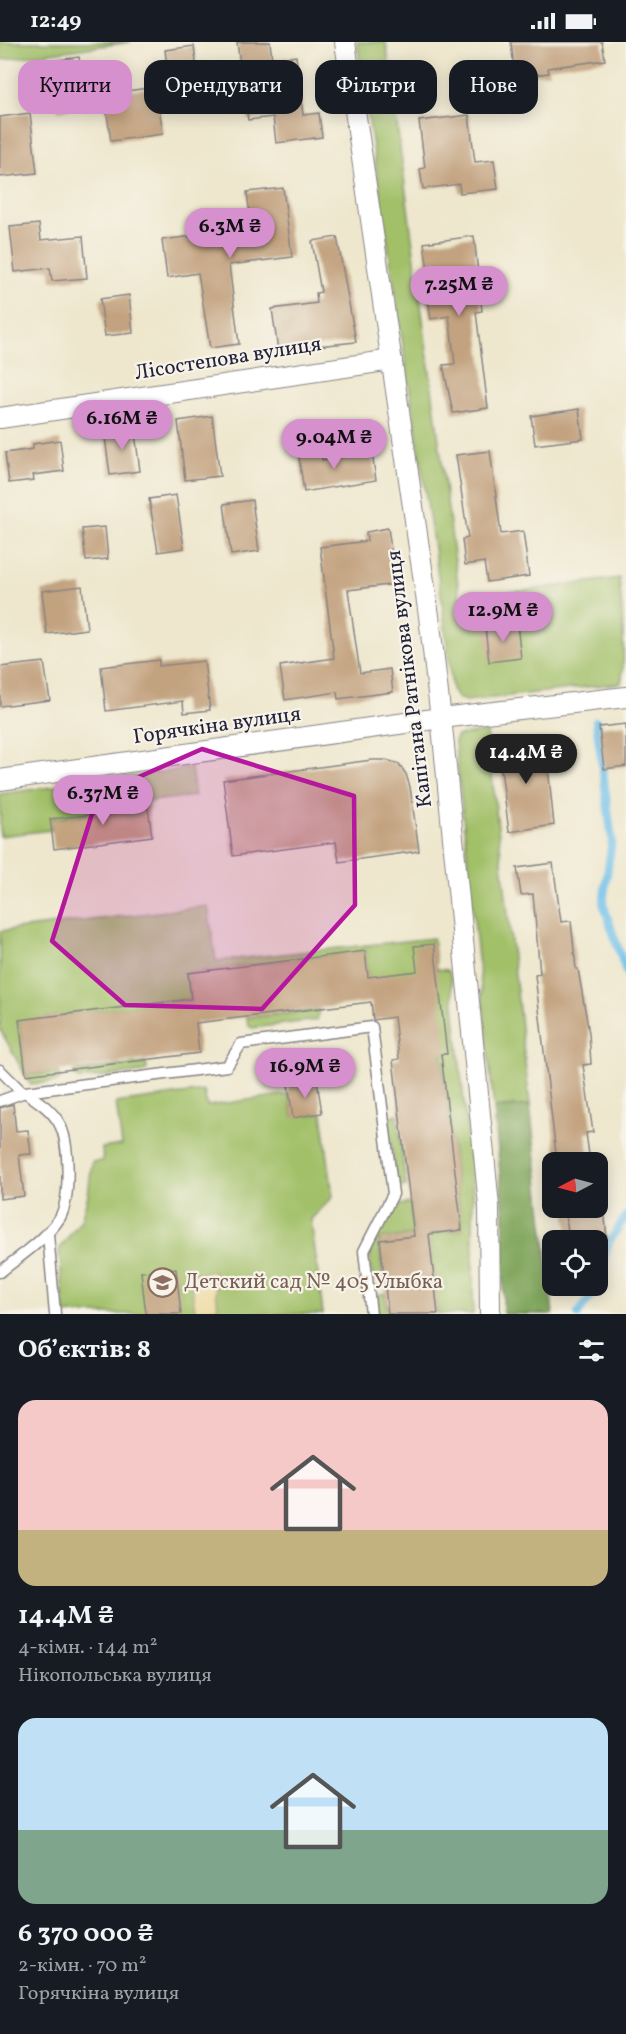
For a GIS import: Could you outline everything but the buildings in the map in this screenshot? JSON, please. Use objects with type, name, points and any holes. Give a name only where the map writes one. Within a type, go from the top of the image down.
[{"type":"street","name":"Капітана Ратнікова вулиця","points":[[345,42],[392,360],[441,718],[489,1206],[490,1314]]},
{"type":"street","name":"Лісостепова вулиця","points":[[0,418],[392,360]]},
{"type":"street","name":"Горячкіна вулиця","points":[[0,780],[441,718],[626,697]]},
{"type":"lane","points":[[0,1101],[23,1092],[227,1066],[241,1044],[372,1027],[393,1194],[364,1251],[371,1314]]},
{"type":"lane","points":[[0,1070],[23,1092],[45,1106],[59,1124],[65,1140],[67,1185],[61,1216],[48,1234],[0,1272]]},
{"type":"lane","points":[[48,1234],[55,1314]]},
{"type":"highlighted area","points":[[202,749],[354,796],[355,905],[262,1009],[125,1005],[52,941],[98,795]]},
{"type":"green space","points":[[0,42],[131,42],[0,60]]},
{"type":"green space","points":[[357,42],[386,42],[388,60],[360,60]]},
{"type":"green space","points":[[368,114],[396,114],[460,599],[619,578],[623,646],[621,683],[466,701],[457,698],[452,689],[442,601]]},
{"type":"green space","points":[[487,732],[530,1105],[494,1108],[455,742],[456,737],[460,735]]},
{"type":"green space","points":[[191,768],[195,796],[88,808],[89,814],[51,819],[51,830],[0,836],[0,794]]},
{"type":"green space","points":[[208,906],[216,961],[433,938],[437,969],[448,970],[451,977],[473,1190],[473,1314],[438,1314],[429,1234],[462,1230],[441,1054],[446,1054],[368,977],[365,951],[188,973],[191,999],[19,1021],[26,1075],[59,1072],[60,1079],[56,1082],[30,1084],[0,1029],[0,931]]},
{"type":"green space","points":[[319,1010],[317,1020],[252,1028],[248,1025],[247,1018]]},
{"type":"green space","points":[[146,1063],[147,1069],[144,1072],[79,1079],[75,1076],[74,1071]]},
{"type":"green space","points":[[204,1091],[207,1106],[289,1094],[293,1117],[322,1113],[333,1197],[311,1219],[323,1314],[65,1314],[59,1250],[81,1220],[88,1195],[92,1162],[103,1161],[102,1148],[122,1145],[116,1103]]},
{"type":"green space","points":[[530,1105],[544,1230],[542,1296],[551,1296],[553,1314],[503,1314],[504,1216],[494,1108]]},
{"type":"green space","points":[[397,1114],[406,1186],[400,1187],[396,1184],[388,1119]]},
{"type":"green space","points":[[410,1203],[413,1235],[379,1239],[383,1279],[376,1279],[369,1264],[377,1233],[390,1207]]},
{"type":"green space","points":[[385,1293],[387,1314],[378,1314],[377,1295]]},
{"type":"sand","points":[[214,1271],[218,1308],[195,1311],[190,1274]]},
{"type":"waterway","points":[[596,721],[612,840],[603,903],[626,972]]},
{"type":"waterway","points":[[578,1314],[597,1288],[608,1244],[626,1215]]},
{"type":"place","name":"Детский сад № 405 Улыбка","points":[[163,1282]]}]
